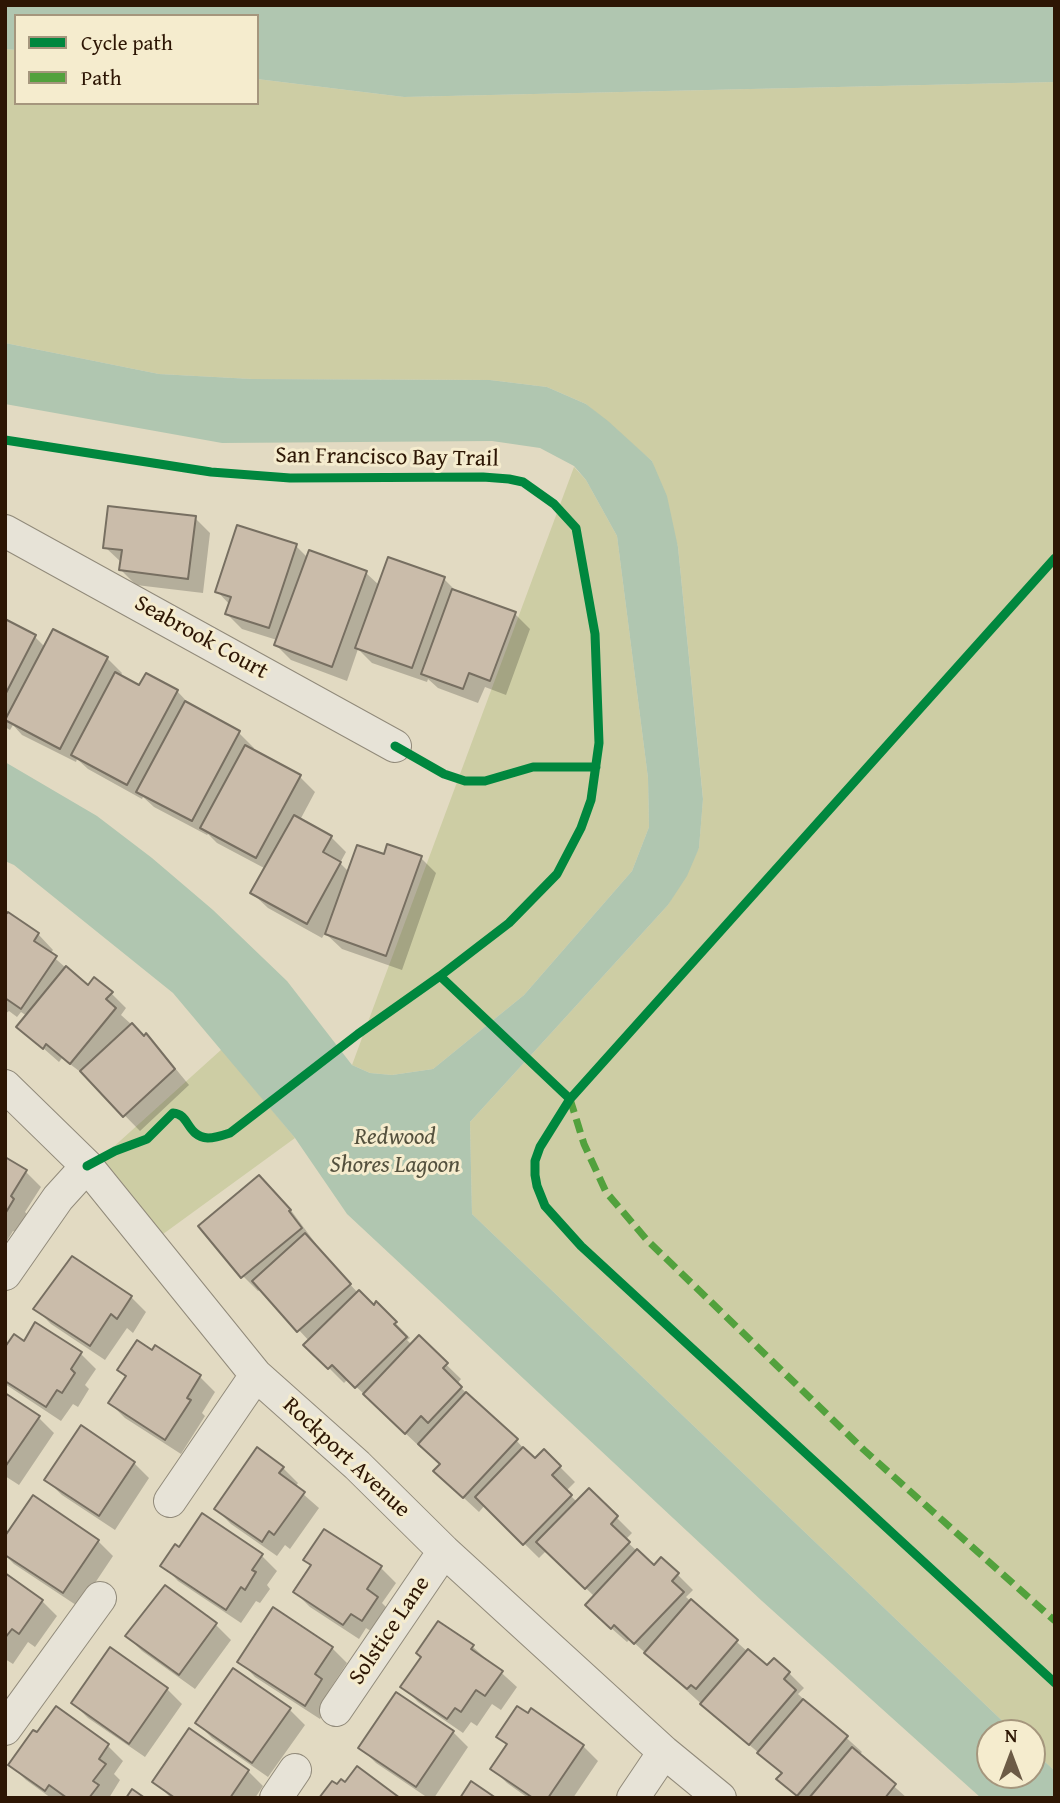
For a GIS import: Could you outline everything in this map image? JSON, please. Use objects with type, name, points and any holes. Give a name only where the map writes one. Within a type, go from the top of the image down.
[{"type":"street","name":"Seabrook Court","points":[[5,531],[396,746]]},
{"type":"street","name":"Rockport Avenue","points":[[5,1086],[87,1166],[256,1375],[357,1465],[444,1551],[664,1752],[720,1798]]},
{"type":"street","points":[[5,1274],[58,1198],[87,1166]]},
{"type":"street","points":[[170,1501],[256,1375]]},
{"type":"street","name":"Solstice Lane","points":[[336,1710],[444,1551]]},
{"type":"street","points":[[5,1729],[100,1598]]},
{"type":"street","points":[[633,1798],[664,1752]]},
{"type":"street","points":[[276,1798],[295,1770]]},
{"type":"shaded area","points":[[5,49],[14,50],[14,105],[259,105],[259,79],[404,97],[1055,82],[1055,1771],[1046,1763],[1046,1719],[1000,1719],[472,1214],[470,1122],[668,905],[699,848],[703,798],[678,547],[652,461],[586,404],[547,387],[490,380],[252,379],[159,374],[5,343]]},
{"type":"shaded area","points":[[574,467],[586,480],[617,536],[648,778],[649,827],[632,871],[524,995],[433,1069],[392,1075],[370,1073],[352,1065]]},
{"type":"shaded area","points":[[222,1049],[295,1138],[159,1237],[100,1159]]},
{"type":"water","points":[[5,5],[1055,5],[1055,82],[404,97],[259,79],[259,14],[14,14],[14,50],[5,49]]},
{"type":"water","name":"Redwood Shores Lagoon","points":[[5,343],[159,374],[252,379],[490,380],[547,387],[586,404],[652,461],[667,496],[678,547],[703,799],[699,848],[687,876],[668,905],[470,1122],[472,1214],[1000,1719],[976,1719],[976,1789],[1046,1789],[1046,1763],[1055,1771],[1055,1798],[981,1798],[762,1601],[347,1214],[295,1138],[173,993],[14,865],[5,861],[5,762],[97,816],[213,910],[287,981],[352,1065],[370,1073],[392,1075],[433,1069],[524,995],[632,871],[649,827],[648,778],[617,536],[586,480],[574,466],[540,448],[492,441],[222,443],[5,404]]},
{"type":"building","points":[[108,506],[196,516],[188,579],[119,570],[122,550],[103,548]]},
{"type":"building","points":[[237,525],[297,544],[269,628],[225,614],[231,597],[215,592]]},
{"type":"building","points":[[309,550],[367,571],[332,667],[274,645]]},
{"type":"building","points":[[388,557],[445,577],[412,668],[355,648]]},
{"type":"building","points":[[452,589],[516,612],[490,681],[469,673],[463,689],[421,674]]},
{"type":"building","points":[[5,619],[36,635],[5,695]]},
{"type":"building","points":[[53,629],[108,657],[60,749],[5,720]]},
{"type":"building","points":[[115,672],[139,685],[146,673],[178,690],[127,785],[71,755]]},
{"type":"building","points":[[185,701],[240,731],[192,821],[136,792]]},
{"type":"building","points":[[245,745],[301,775],[256,858],[200,828]]},
{"type":"building","points":[[294,815],[332,836],[323,852],[341,862],[307,924],[250,893]]},
{"type":"building","points":[[387,844],[422,856],[386,956],[325,934],[357,845],[384,854]]},
{"type":"building","points":[[8,912],[39,933],[34,941],[57,956],[21,1009],[5,998],[5,915]]},
{"type":"building","points":[[66,966],[88,985],[94,977],[113,992],[106,999],[116,1008],[70,1064],[46,1044],[43,1049],[16,1027]]},
{"type":"building","points":[[132,1023],[144,1036],[146,1033],[175,1069],[123,1117],[80,1071]]},
{"type":"building","points":[[5,1157],[27,1170],[11,1196],[14,1199],[5,1214]]},
{"type":"building","points":[[259,1175],[291,1210],[289,1211],[302,1228],[241,1278],[198,1226]]},
{"type":"building","points":[[305,1233],[351,1284],[297,1332],[252,1281]]},
{"type":"building","points":[[72,1256],[132,1296],[117,1319],[111,1314],[90,1346],[33,1309]]},
{"type":"building","points":[[359,1290],[374,1305],[376,1301],[397,1322],[394,1324],[407,1337],[355,1388],[332,1365],[328,1369],[303,1345]]},
{"type":"building","points":[[35,1322],[82,1352],[71,1369],[75,1373],[62,1393],[57,1390],[46,1407],[5,1381],[5,1347],[14,1334],[24,1341]]},
{"type":"building","points":[[419,1335],[448,1363],[443,1368],[462,1387],[428,1423],[421,1416],[405,1434],[363,1394]]},
{"type":"building","points":[[137,1340],[152,1350],[155,1345],[201,1375],[187,1398],[191,1400],[165,1440],[108,1403],[126,1376],[117,1370]]},
{"type":"building","points":[[466,1392],[518,1439],[463,1498],[433,1471],[440,1464],[418,1444]]},
{"type":"building","points":[[5,1393],[40,1416],[5,1467]]},
{"type":"building","points":[[81,1425],[135,1462],[99,1516],[44,1480]]},
{"type":"building","points":[[257,1447],[284,1467],[279,1473],[305,1492],[274,1535],[269,1531],[262,1542],[214,1509]]},
{"type":"building","points":[[523,1447],[535,1458],[544,1449],[561,1466],[552,1475],[572,1495],[523,1545],[475,1497]]},
{"type":"building","points":[[589,1488],[618,1516],[611,1524],[630,1542],[585,1589],[536,1542]]},
{"type":"building","points":[[33,1495],[99,1540],[63,1593],[5,1555],[5,1536]]},
{"type":"building","points":[[202,1513],[263,1554],[252,1570],[256,1572],[245,1590],[241,1587],[226,1610],[160,1566],[175,1544],[179,1547]]},
{"type":"building","points":[[324,1529],[382,1566],[367,1589],[378,1597],[362,1621],[351,1614],[343,1625],[293,1592],[311,1565],[303,1560]]},
{"type":"building","points":[[637,1549],[654,1565],[661,1557],[679,1573],[672,1581],[684,1592],[634,1644],[614,1625],[611,1629],[585,1605]]},
{"type":"building","points":[[5,1573],[43,1600],[19,1634],[12,1629],[5,1638]]},
{"type":"building","points":[[165,1585],[217,1623],[179,1675],[125,1636]]},
{"type":"building","points":[[691,1599],[738,1640],[696,1689],[691,1685],[687,1689],[644,1653]]},
{"type":"building","points":[[273,1607],[333,1647],[315,1674],[322,1679],[305,1706],[237,1662]]},
{"type":"building","points":[[438,1621],[474,1645],[471,1649],[503,1671],[485,1696],[476,1690],[461,1712],[455,1708],[447,1719],[400,1687],[421,1657],[416,1653]]},
{"type":"building","points":[[110,1647],[168,1688],[129,1744],[71,1703]]},
{"type":"building","points":[[748,1649],[767,1665],[774,1658],[790,1672],[784,1679],[796,1690],[749,1745],[700,1704]]},
{"type":"building","points":[[233,1668],[291,1708],[252,1763],[195,1723]]},
{"type":"building","points":[[396,1692],[454,1731],[416,1787],[358,1748]]},
{"type":"building","points":[[803,1699],[848,1736],[797,1796],[776,1779],[782,1773],[757,1753]]},
{"type":"building","points":[[56,1706],[109,1744],[99,1759],[106,1764],[93,1781],[99,1785],[89,1798],[67,1798],[49,1785],[45,1791],[8,1765],[33,1730],[37,1732]]},
{"type":"building","points":[[517,1706],[528,1713],[531,1708],[584,1745],[548,1798],[533,1798],[490,1769],[507,1744],[496,1737]]},
{"type":"building","points":[[189,1728],[249,1770],[230,1798],[175,1798],[152,1782]]},
{"type":"building","points":[[852,1747],[896,1784],[885,1798],[809,1798]]},
{"type":"building","points":[[357,1766],[400,1798],[319,1798],[332,1781],[337,1784],[341,1779],[345,1782]]},
{"type":"building","points":[[471,1781],[496,1798],[460,1798]]},
{"type":"building","points":[[132,1789],[145,1798],[126,1798]]},
{"type":"marked path","points":[[570,1099],[584,1144],[606,1192],[647,1240],[864,1450],[1055,1621]]},
{"type":"cycle path","name":"San Francisco Bay Trail","points":[[5,440],[211,472],[290,478],[483,477],[523,482],[554,504],[576,528],[595,634],[599,743],[591,800],[581,828],[557,874],[509,923],[358,1034],[230,1133],[211,1138],[201,1136],[183,1117],[173,1113],[147,1139],[115,1151],[87,1166]]},
{"type":"cycle path","points":[[1055,558],[570,1099],[540,1147],[535,1161],[537,1186],[545,1206],[581,1246],[1055,1683]]},
{"type":"cycle path","points":[[395,746],[444,774],[465,781],[485,781],[533,767],[596,767]]},
{"type":"cycle path","points":[[440,976],[570,1099]]}]
